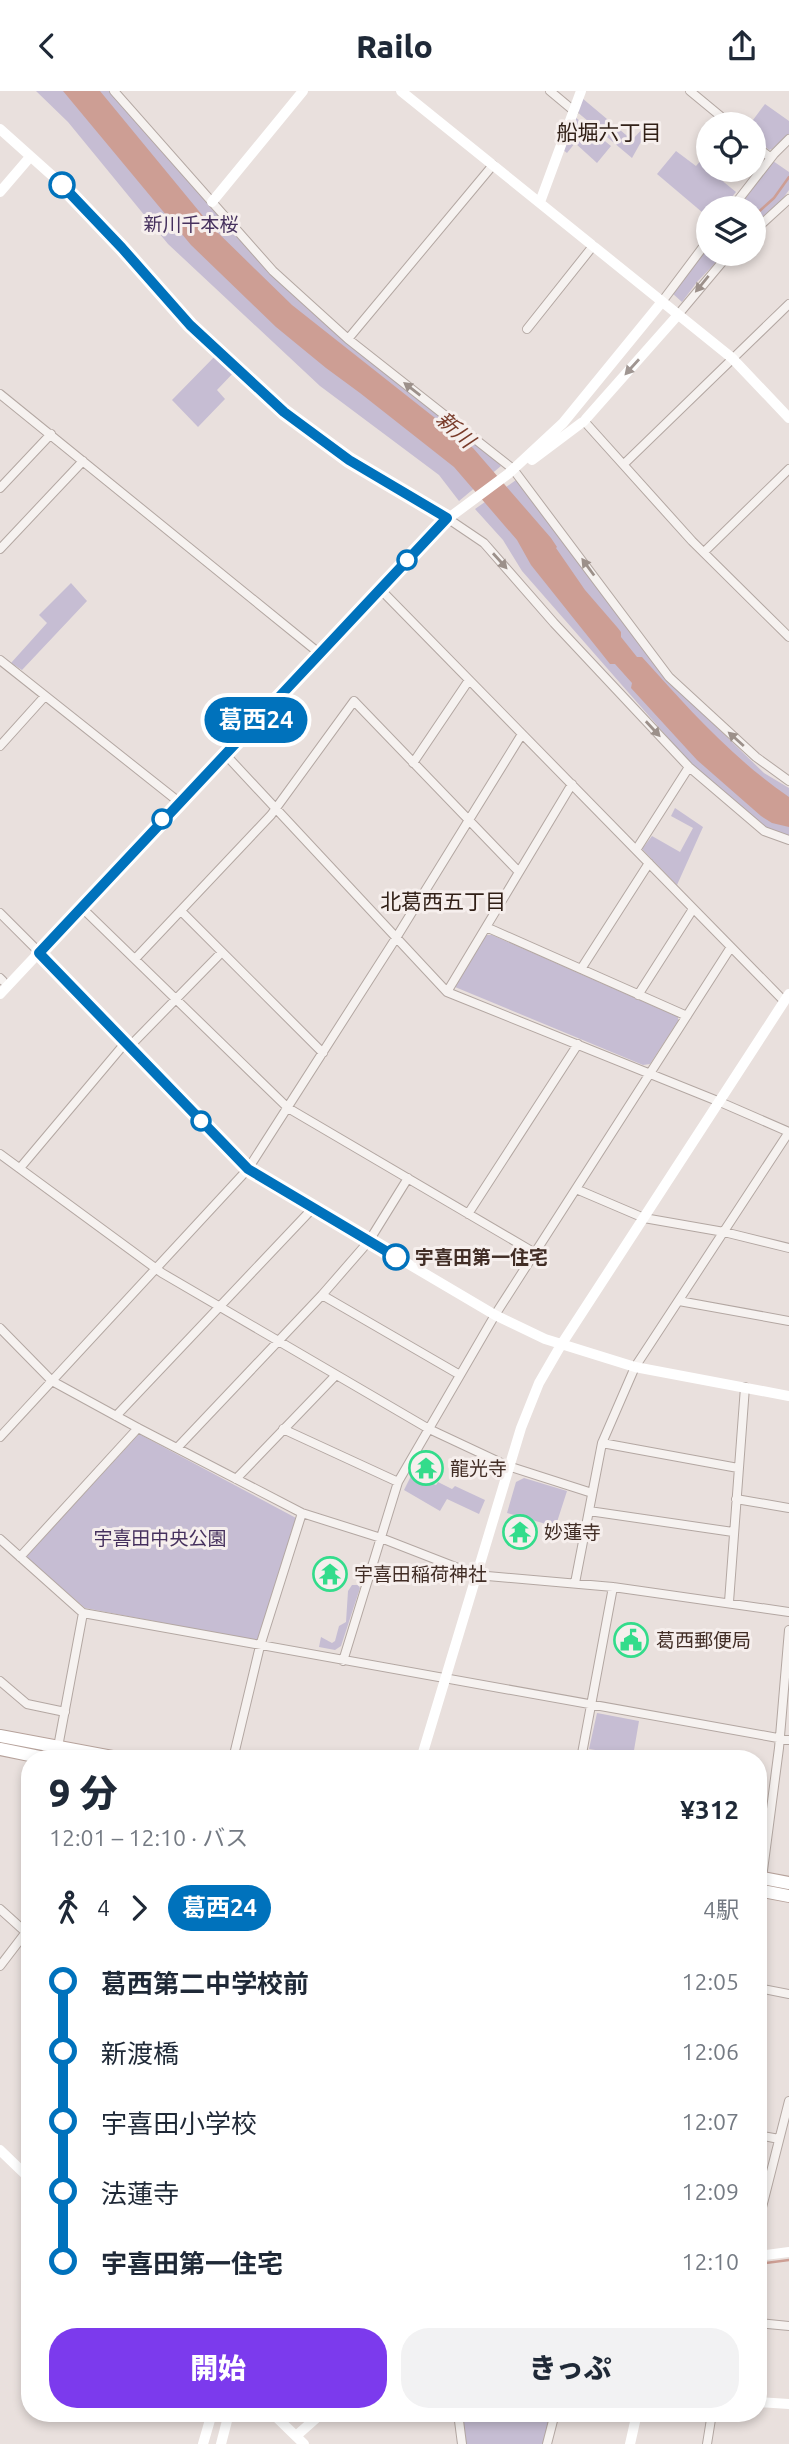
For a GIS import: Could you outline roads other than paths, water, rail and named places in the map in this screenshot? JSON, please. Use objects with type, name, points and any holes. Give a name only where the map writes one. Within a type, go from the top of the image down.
[{"type":"main road","points":[[0,1736],[74,1750]]},
{"type":"main road","points":[[0,1749],[21,1753]]},
{"type":"main road","points":[[767,1886],[789,1883]]},
{"type":"main road","points":[[767,1889],[789,1896]]},
{"type":"street","points":[[114,91],[273,271],[348,339],[511,471],[669,677],[756,757],[789,781]]},
{"type":"street","points":[[212,202],[303,91]]},
{"type":"street","points":[[401,91],[732,358],[789,418]]},
{"type":"street","points":[[550,91],[574,111]]},
{"type":"street","points":[[540,202],[581,91]]},
{"type":"street","points":[[690,91],[715,112]]},
{"type":"street","points":[[0,129],[76,197],[190,325],[284,412],[349,460],[484,543],[689,767],[764,831],[789,840]]},
{"type":"street","points":[[741,196],[789,139]]},
{"type":"street","points":[[766,154],[771,158]]},
{"type":"street","points":[[0,192],[30,157]]},
{"type":"street","points":[[348,339],[493,165]]},
{"type":"street","points":[[766,220],[789,198]]},
{"type":"street","points":[[527,329],[593,246]]},
{"type":"street","points":[[0,994],[447,518],[511,471],[563,423],[696,256]]},
{"type":"street","points":[[511,471],[531,461],[584,421],[719,266]]},
{"type":"street","points":[[624,464],[789,304]]},
{"type":"street","points":[[0,394],[319,653]]},
{"type":"street","points":[[584,421],[704,552],[789,637]]},
{"type":"street","points":[[0,488],[51,434]]},
{"type":"street","points":[[0,549],[83,461]]},
{"type":"street","points":[[704,552],[789,469]]},
{"type":"street","points":[[380,589],[731,947],[787,998],[561,1345],[528,1407],[424,1750]]},
{"type":"street","points":[[782,630],[789,622]]},
{"type":"street","points":[[0,660],[178,802]]},
{"type":"street","points":[[413,763],[469,680]]},
{"type":"street","points":[[0,746],[45,696]]},
{"type":"street","points":[[135,959],[276,807],[355,701],[518,871]]},
{"type":"street","points":[[0,1437],[248,1169],[397,938],[522,734]]},
{"type":"street","points":[[225,753],[447,992],[789,1132],[635,1367],[602,1443],[575,1583]]},
{"type":"street","points":[[636,850],[689,767]]},
{"type":"street","points":[[447,992],[572,784]]},
{"type":"street","points":[[581,969],[649,863]]},
{"type":"street","points":[[81,907],[288,1108],[535,1254]]},
{"type":"street","points":[[638,995],[694,909]]},
{"type":"street","points":[[181,911],[323,1052]]},
{"type":"street","points":[[0,913],[248,1169],[495,1315],[561,1345],[635,1367],[789,1396]]},
{"type":"street","points":[[486,927],[687,1016]]},
{"type":"street","points":[[343,1661],[398,1482],[495,1315],[731,947]]},
{"type":"street","points":[[20,1168],[128,1044],[177,1000],[221,953]]},
{"type":"street","points":[[468,1214],[578,1044]]},
{"type":"street","points":[[0,1153],[156,1269],[429,1429],[508,1466],[592,1493]]},
{"type":"street","points":[[177,1448],[369,1241],[408,1178]]},
{"type":"street","points":[[576,1189],[644,1218],[723,1232],[789,1248]]},
{"type":"street","points":[[116,1416],[313,1208]]},
{"type":"street","points":[[321,1295],[460,1375]]},
{"type":"street","points":[[679,1301],[789,1321]]},
{"type":"street","points":[[0,1328],[52,1381],[302,1513],[381,1538],[476,1575],[613,1587],[789,1612]]},
{"type":"street","points":[[236,1479],[336,1375]]},
{"type":"street","points":[[729,1602],[745,1387]]},
{"type":"street","points":[[20,1557],[138,1428]]},
{"type":"street","points":[[283,1429],[398,1482]]},
{"type":"street","points":[[602,1443],[738,1468]]},
{"type":"street","points":[[736,1499],[789,1508]]},
{"type":"street","points":[[589,1511],[733,1532]]},
{"type":"street","points":[[235,1750],[260,1646],[302,1513]]},
{"type":"street","points":[[0,1539],[83,1613],[785,1740]]},
{"type":"street","points":[[582,1750],[613,1587]]},
{"type":"street","points":[[58,1747],[83,1613]]},
{"type":"street","points":[[767,1842],[785,1740],[789,1630]]},
{"type":"street","points":[[0,1681],[27,1705],[65,1712]]},
{"type":"street","points":[[0,1909],[21,1928]]},
{"type":"street","points":[[0,1966],[21,1942]]},
{"type":"street","points":[[767,1990],[789,1994]]},
{"type":"street","points":[[767,2187],[789,2101]]},
{"type":"street","points":[[767,2137],[779,2139]]},
{"type":"street","points":[[0,2150],[21,2170]]},
{"type":"street","points":[[767,2255],[789,2252]]},
{"type":"street","points":[[767,2324],[789,2326]]},
{"type":"street","points":[[767,2403],[789,2405]]},
{"type":"street","points":[[203,2444],[209,2422]]},
{"type":"street","points":[[220,2444],[226,2422]]},
{"type":"street","points":[[281,2422],[300,2440]]},
{"type":"street","points":[[287,2444],[300,2440],[315,2422]]},
{"type":"street","points":[[459,2422],[462,2444]]},
{"type":"street","points":[[547,2444],[553,2422]]},
{"type":"street","points":[[631,2444],[635,2422]]},
{"type":"street","points":[[707,2444],[711,2422]]},
{"type":"waterway","points":[[766,205],[789,177]]},
{"type":"waterway","points":[[767,2263],[789,2260]]},
{"type":"place","name":"宇喜田第一住宅","points":[[396,1257]]},
{"type":"place","name":"龍光寺","points":[[426,1468]]},
{"type":"place","name":"妙蓮寺","points":[[520,1532]]},
{"type":"place","name":"宇喜田稲荷神社","points":[[330,1574]]},
{"type":"place","name":"葛西郵便局","points":[[631,1640]]},
{"type":"district","name":"船堀六丁目","points":[[609,132]]},
{"type":"district","name":"北葛西五丁目","points":[[443,901]]},
{"type":"park label","name":"新川千本桜","points":[[191,224]]},
{"type":"park label","name":"宇喜田中央公園","points":[[160,1538]]},
{"type":"water label","name":"新川","points":[[456,429]]}]
